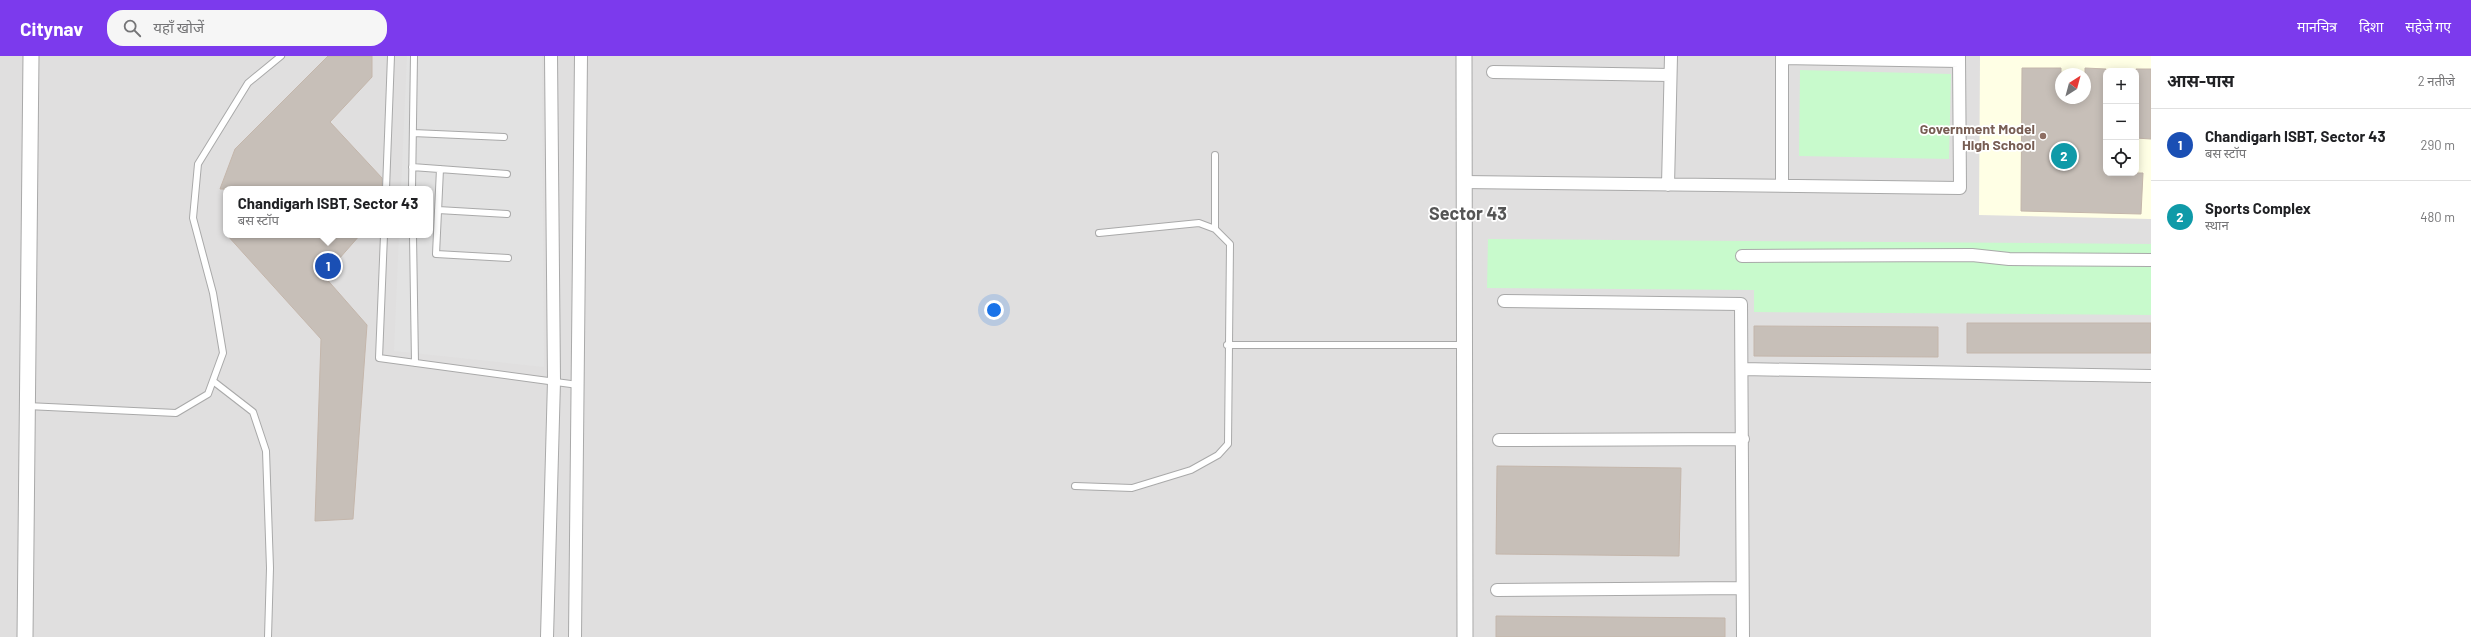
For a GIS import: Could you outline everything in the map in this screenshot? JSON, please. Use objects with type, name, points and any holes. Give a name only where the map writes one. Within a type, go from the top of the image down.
[{"type":"street","points":[[25,637],[31,56]]},
{"type":"street","points":[[547,637],[554,381],[551,56]]},
{"type":"street","points":[[575,637],[581,56]]},
{"type":"street","points":[[1464,56],[1463,345],[1465,637]]},
{"type":"street","points":[[1668,185],[1671,56]]},
{"type":"street","points":[[1464,182],[1668,185],[1960,188],[1959,59],[1782,57],[1782,186]]},
{"type":"street","points":[[1493,72],[1670,75]]},
{"type":"street","points":[[1742,256],[1972,255],[2009,259],[2151,260]]},
{"type":"street","points":[[1504,301],[1741,304],[1743,637]]},
{"type":"street","points":[[1742,369],[2151,376]]},
{"type":"street","points":[[1499,440],[1742,439]]},
{"type":"street","points":[[1497,590],[1742,588]]},
{"type":"lane","points":[[27,406],[176,413],[208,394],[223,353],[213,293],[193,218],[198,164],[248,83],[281,56]]},
{"type":"lane","points":[[386,186],[391,56]]},
{"type":"lane","points":[[412,186],[414,56]]},
{"type":"lane","points":[[413,133],[504,137]]},
{"type":"lane","points":[[1215,155],[1215,229]]},
{"type":"lane","points":[[412,167],[507,174]]},
{"type":"lane","points":[[440,169],[436,254],[508,258]]},
{"type":"lane","points":[[438,210],[507,214]]},
{"type":"lane","points":[[1075,486],[1132,488],[1191,470],[1218,455],[1228,444],[1227,345],[1230,244],[1215,229],[1199,224],[1099,233]]},
{"type":"lane","points":[[384,238],[379,358],[578,385]]},
{"type":"lane","points":[[413,238],[415,363]]},
{"type":"lane","points":[[1227,345],[1463,345]]},
{"type":"lane","points":[[213,381],[253,412],[266,451],[270,568],[268,637]]},
{"type":"shaded area","points":[[0,56],[2151,56],[2151,637],[0,637]]},
{"type":"shaded area","points":[[407,56],[542,56],[544,367],[394,351],[399,238],[433,238],[433,186],[401,186]]},
{"type":"shaded area","name":"Government Model High School","points":[[1980,56],[2151,56],[2151,219],[1979,215]]},
{"type":"green space","points":[[1800,70],[1951,74],[1949,159],[1799,156]]},
{"type":"green space","points":[[1488,239],[2151,244],[2151,315],[1754,312],[1754,290],[1487,288]]},
{"type":"building","points":[[328,56],[372,56],[372,77],[330,122],[382,178],[382,186],[223,186],[223,189],[220,189],[235,149]]},
{"type":"building","points":[[2022,68],[2055,68],[2055,104],[2091,104],[2091,68],[2103,69],[2103,176],[2139,176],[2139,173],[2143,173],[2141,214],[2021,211]]},
{"type":"building","points":[[2139,69],[2151,69],[2151,139],[2139,138]]},
{"type":"building","points":[[230,238],[357,238],[324,276],[367,325],[353,519],[315,521],[321,339]]},
{"type":"building","points":[[1967,323],[2151,323],[2151,353],[1967,353]]},
{"type":"building","points":[[1754,326],[1938,327],[1938,357],[1754,356]]},
{"type":"building","points":[[1497,466],[1681,468],[1679,556],[1496,554]]},
{"type":"building","points":[[1496,616],[1725,618],[1725,637],[1496,637]]},
{"type":"place","name":"Government Model High School","points":[[2043,136]]},
{"type":"place","name":"Sports Complex","points":[[2064,156]]},
{"type":"place","name":"Chandigarh ISBT, Sector 43","points":[[328,266]]},
{"type":"district","name":"Sector 43","points":[[1468,213]]}]
